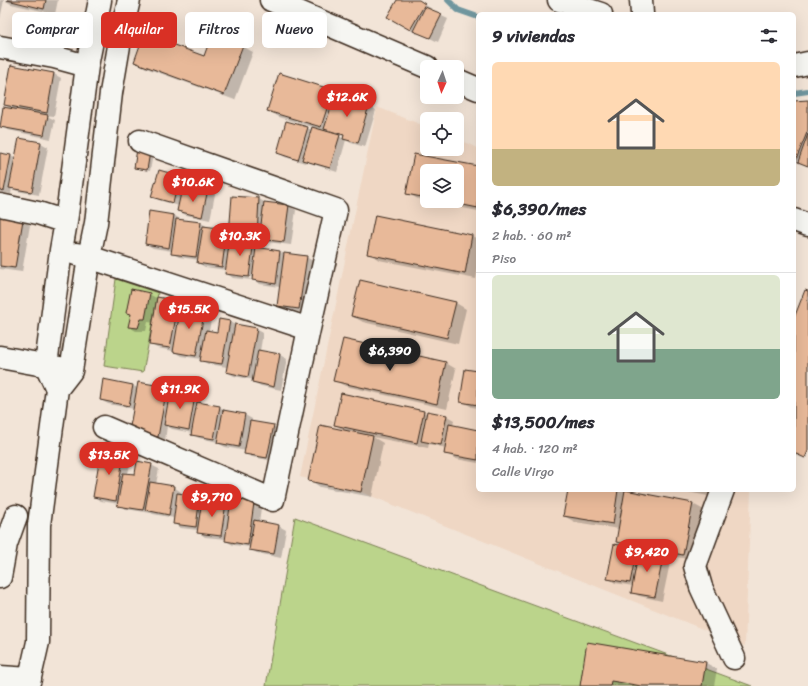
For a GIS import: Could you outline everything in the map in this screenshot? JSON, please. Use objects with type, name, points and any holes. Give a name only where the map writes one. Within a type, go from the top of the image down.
[{"type":"main road","points":[[57,389],[46,365],[87,66],[100,0]]},
{"type":"main road","points":[[0,677],[29,682],[38,642],[39,525],[57,389],[71,371],[89,257],[96,223],[111,93],[121,34],[129,0]]},
{"type":"main road","points":[[271,0],[420,64]]},
{"type":"main road","points":[[559,0],[595,12]]},
{"type":"main road","points":[[641,0],[642,12]]},
{"type":"main road","points":[[0,47],[54,57],[87,66]]},
{"type":"main road","points":[[796,66],[808,64]]},
{"type":"main road","points":[[464,83],[476,88]]},
{"type":"main road","points":[[104,427],[273,500],[336,210],[140,141]]},
{"type":"main road","points":[[0,205],[66,222]]},
{"type":"main road","points":[[796,221],[808,225]]},
{"type":"main road","points":[[61,250],[89,257],[309,329]]},
{"type":"main road","points":[[0,357],[71,371]]},
{"type":"main road","points":[[722,492],[695,566],[700,586],[734,658]]},
{"type":"main road","points":[[0,577],[6,544],[8,513],[39,525]]},
{"type":"shaded area","points":[[377,107],[420,124],[420,156],[464,156],[464,142],[476,147],[476,492],[751,492],[745,646],[361,492],[300,477]]},
{"type":"green space","points":[[116,279],[158,293],[143,372],[104,366]]},
{"type":"green space","points":[[295,517],[752,686],[266,686]]},
{"type":"building","points":[[7,0],[46,0],[44,9]]},
{"type":"building","points":[[397,0],[419,0],[425,4],[410,30],[387,17]]},
{"type":"building","points":[[425,7],[442,14],[430,38],[413,31]]},
{"type":"building","points":[[177,46],[204,56],[207,48],[242,48],[224,95],[134,62],[139,48],[177,48]]},
{"type":"building","points":[[11,65],[54,73],[47,113],[4,105]]},
{"type":"building","points":[[279,73],[333,90],[321,127],[267,111]]},
{"type":"building","points":[[335,95],[369,105],[358,143],[343,139],[344,135],[324,129]]},
{"type":"building","points":[[808,100],[808,130],[796,160],[796,101]]},
{"type":"building","points":[[3,107],[48,115],[44,135],[0,127]]},
{"type":"building","points":[[286,121],[308,127],[298,160],[277,153]]},
{"type":"building","points":[[312,127],[340,135],[330,168],[302,160]]},
{"type":"building","points":[[808,134],[808,166],[798,162]]},
{"type":"building","points":[[19,138],[41,142],[32,192],[9,188]]},
{"type":"building","points":[[137,149],[150,152],[147,170],[134,168]]},
{"type":"building","points":[[0,153],[11,155],[4,191],[0,190]]},
{"type":"building","points":[[414,154],[476,166],[476,208],[464,205],[464,164],[420,164],[420,197],[406,194]]},
{"type":"building","points":[[159,170],[180,176],[173,203],[151,197]]},
{"type":"building","points":[[197,187],[208,189],[202,217],[177,211],[181,193],[195,196]]},
{"type":"building","points":[[232,196],[259,198],[257,237],[229,235]]},
{"type":"building","points":[[264,202],[289,205],[284,242],[259,239]]},
{"type":"building","points":[[149,211],[174,215],[169,248],[145,244]]},
{"type":"building","points":[[375,215],[472,235],[465,274],[367,254]]},
{"type":"building","points":[[0,216],[23,220],[15,268],[0,266]]},
{"type":"building","points":[[176,219],[201,222],[196,257],[171,254]]},
{"type":"building","points":[[203,226],[227,229],[222,267],[197,263]]},
{"type":"building","points":[[230,237],[254,240],[249,277],[225,274]]},
{"type":"building","points":[[256,247],[280,251],[276,284],[252,280]]},
{"type":"building","points":[[284,253],[307,256],[299,309],[277,306]]},
{"type":"building","points":[[360,280],[456,302],[447,338],[351,316]]},
{"type":"building","points":[[131,289],[150,293],[145,319],[141,319],[138,328],[128,327],[131,314],[126,313]]},
{"type":"building","points":[[805,290],[808,291],[808,451],[805,458],[796,454],[796,313]]},
{"type":"building","points":[[157,297],[179,301],[170,348],[149,345]]},
{"type":"building","points":[[181,305],[205,309],[196,356],[173,352]]},
{"type":"building","points":[[219,319],[230,321],[222,364],[200,361],[206,330],[217,332]]},
{"type":"building","points":[[235,324],[257,328],[248,377],[226,372]]},
{"type":"building","points":[[343,339],[446,362],[437,404],[333,381]]},
{"type":"building","points":[[258,350],[280,354],[274,387],[252,382]]},
{"type":"building","points":[[465,369],[476,371],[476,405],[460,402]]},
{"type":"building","points":[[103,379],[133,385],[129,406],[100,400]]},
{"type":"building","points":[[138,382],[167,387],[158,437],[129,432]]},
{"type":"building","points":[[170,391],[195,396],[189,430],[164,425]]},
{"type":"building","points":[[341,393],[424,411],[417,443],[334,425]]},
{"type":"building","points":[[197,402],[220,406],[214,439],[191,435]]},
{"type":"building","points":[[223,410],[245,414],[239,447],[217,443]]},
{"type":"building","points":[[427,411],[447,415],[441,445],[421,441]]},
{"type":"building","points":[[250,421],[274,425],[267,458],[244,454]]},
{"type":"building","points":[[449,424],[476,430],[476,460],[444,454]]},
{"type":"building","points":[[320,425],[373,436],[361,492],[308,481]]},
{"type":"building","points":[[106,450],[124,453],[116,501],[93,497],[99,462],[104,462]]},
{"type":"building","points":[[137,461],[152,464],[143,510],[117,506],[123,473],[135,474]]},
{"type":"building","points":[[150,482],[174,486],[169,515],[145,510]]},
{"type":"building","points":[[568,492],[618,492],[613,524],[563,516]]},
{"type":"building","points":[[625,492],[635,492],[693,503],[683,555],[616,542]]},
{"type":"building","points":[[177,493],[200,496],[196,527],[173,524]]},
{"type":"building","points":[[232,493],[255,496],[248,545],[225,541]]},
{"type":"building","points":[[202,500],[226,503],[221,536],[197,533]]},
{"type":"building","points":[[254,520],[279,525],[274,554],[249,550]]},
{"type":"building","points":[[614,544],[637,548],[630,583],[607,579]]},
{"type":"building","points":[[639,549],[664,553],[655,597],[631,593]]},
{"type":"building","points":[[587,642],[706,662],[702,686],[642,686],[611,681],[610,686],[580,686]]},
{"type":"waterway","points":[[448,0],[458,10],[476,16]]},
{"type":"waterway","points":[[796,93],[808,91]]}]
